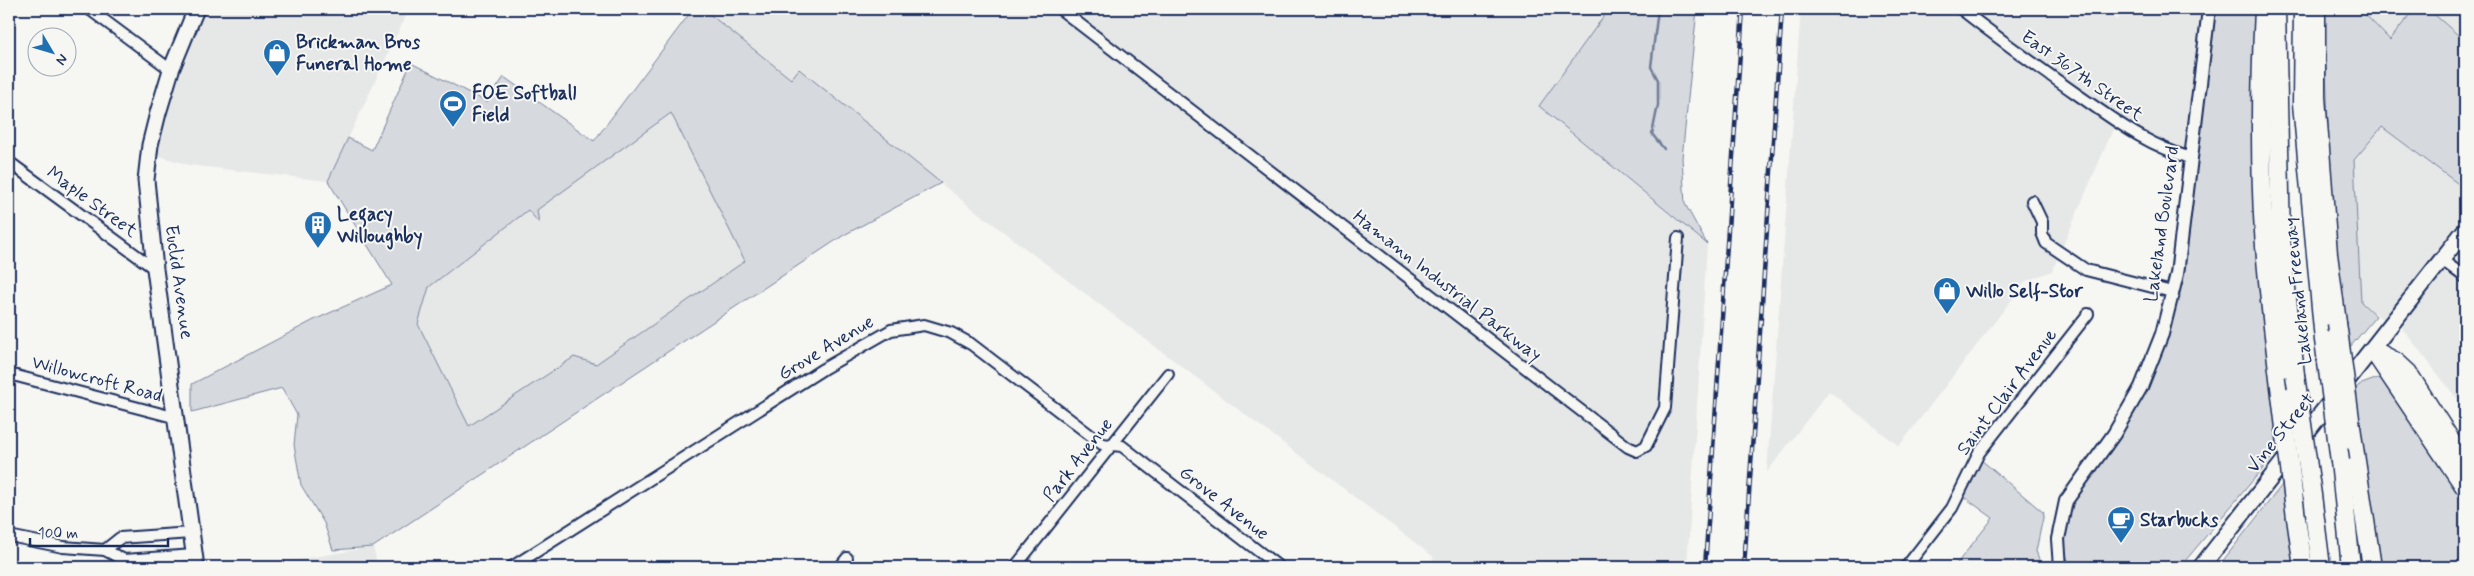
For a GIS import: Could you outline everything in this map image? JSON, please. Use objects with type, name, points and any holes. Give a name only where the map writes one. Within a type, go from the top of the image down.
[{"type":"highway","points":[[2264,9],[2261,83],[2262,191],[2270,302],[2280,395],[2303,567]]},
{"type":"highway","name":"Lakeland Freeway","points":[[2276,9],[2281,239],[2295,375],[2321,567]]},
{"type":"highway","name":"Lakeland Freeway","points":[[2303,9],[2302,104],[2324,340],[2340,461],[2351,567]]},
{"type":"highway","points":[[2316,9],[2316,96],[2328,254],[2372,567]]},
{"type":"highway","points":[[2373,350],[2396,362],[2408,373],[2465,463]]},
{"type":"highway","points":[[2373,350],[2465,487]]},
{"type":"main road","name":"Euclid Avenue","points":[[195,561],[177,418],[155,270],[146,180],[150,145],[171,70],[196,9]]},
{"type":"main road","name":"Vine Street","points":[[2201,567],[2373,350],[2465,230]]},
{"type":"street","points":[[89,9],[171,70]]},
{"type":"street","name":"Hamann Industrial Parkway","points":[[1060,9],[1528,371],[1628,447],[1637,451],[1646,446],[1665,408],[1678,238]]},
{"type":"street","name":"East 367th Street","points":[[1961,9],[2022,56],[2132,132],[2163,150],[2191,158]]},
{"type":"street","name":"Lakeland Boulevard","points":[[2060,567],[2058,539],[2066,501],[2114,434],[2141,387],[2162,334],[2177,274],[2209,9]]},
{"type":"street","name":"Maple Street","points":[[9,162],[155,270]]},
{"type":"street","points":[[2032,201],[2042,222],[2042,233],[2046,243],[2086,270],[2172,292]]},
{"type":"street","points":[[2442,260],[2465,277]]},
{"type":"street","name":"Saint Clair Avenue","points":[[1906,567],[1952,508],[1979,453],[2088,314]]},
{"type":"street","name":"Grove Avenue","points":[[512,567],[823,369],[891,330],[924,325],[951,332],[971,344],[1102,444],[1122,446],[1279,567]]},
{"type":"street","name":"Willowcroft Road","points":[[9,374],[177,418]]},
{"type":"street","name":"Park Avenue","points":[[1015,567],[1168,374]]},
{"type":"street","points":[[105,550],[120,538],[191,533]]},
{"type":"street","points":[[9,536],[62,548],[105,550],[124,560],[195,561]]},
{"type":"street","points":[[840,567],[847,558]]},
{"type":"shaded area","points":[[201,9],[409,9],[328,181],[189,165],[153,154],[174,73]]},
{"type":"shaded area","points":[[693,9],[703,9],[791,79],[799,69],[941,183],[844,235],[373,547],[333,550],[324,523],[301,485],[294,445],[297,415],[282,388],[192,412],[192,384],[314,320],[392,285],[328,181],[348,138],[372,150],[411,63],[487,102],[504,77],[594,141]],"holes":[[[671,113],[745,261],[596,364],[574,357],[469,426],[418,324],[429,287],[528,210],[539,223],[537,210]]]},
{"type":"shaded area","points":[[703,9],[1609,9],[1539,106],[1707,244],[1687,567],[1427,567],[1434,557],[964,202],[799,69],[791,80]]},
{"type":"shaded area","points":[[1609,9],[1697,9],[1682,158],[1685,204],[1707,244],[1539,106]]},
{"type":"shaded area","points":[[1801,9],[2104,9],[2117,20],[2125,9],[2206,9],[2187,153],[2164,146],[2069,84],[2062,91],[2114,127],[2052,271],[2026,281],[1899,446],[1829,391],[1767,472]]},
{"type":"shaded area","points":[[2215,9],[2255,9],[2253,185],[2268,362],[2281,447],[2180,567],[2070,567],[2065,549],[2064,534],[2072,506],[2120,435],[2147,386],[2164,342],[2182,282]]},
{"type":"shaded area","points":[[2324,9],[2360,9],[2390,40],[2414,9],[2428,9],[2465,41],[2465,189],[2382,127],[2354,160],[2361,302],[2376,316],[2350,347],[2331,211]]},
{"type":"shaded area","points":[[2360,9],[2414,9],[2390,40]]},
{"type":"shaded area","points":[[2428,9],[2465,9],[2465,41]]},
{"type":"shaded area","points":[[672,112],[745,261],[596,364],[574,357],[469,426],[418,324],[429,287],[528,210],[538,222],[536,210]]},
{"type":"shaded area","points":[[2382,127],[2465,189],[2465,223],[2387,323],[2361,302],[2354,160]]},
{"type":"shaded area","points":[[2465,235],[2465,409],[2398,323]]},
{"type":"shaded area","points":[[2378,378],[2385,380],[2406,408],[2465,499],[2465,567],[2378,567],[2353,392],[2359,385]]},
{"type":"shaded area","points":[[1980,459],[2044,513],[2036,551],[2042,567],[1954,567],[1993,518],[1964,497]]},
{"type":"shaded area","points":[[2285,481],[2296,567],[2218,567]]},
{"type":"shaded area","points":[[373,547],[378,567],[255,567]]},
{"type":"waterway","points":[[1658,9],[1651,67],[1658,80],[1658,105],[1652,134],[1664,149]]},
{"type":"railway","points":[[1705,567],[1743,9]]},
{"type":"railway","points":[[1744,567],[1782,9]]},
{"type":"place","name":"Brickman Bros Funeral Home","points":[[277,77]]},
{"type":"place","name":"FOE Softball Field","points":[[453,128]]},
{"type":"place","name":"Legacy Willoughby","points":[[318,249]]},
{"type":"place","name":"Willo Self-Stor","points":[[1947,315]]},
{"type":"place","name":"Starbucks","points":[[2121,544]]}]
